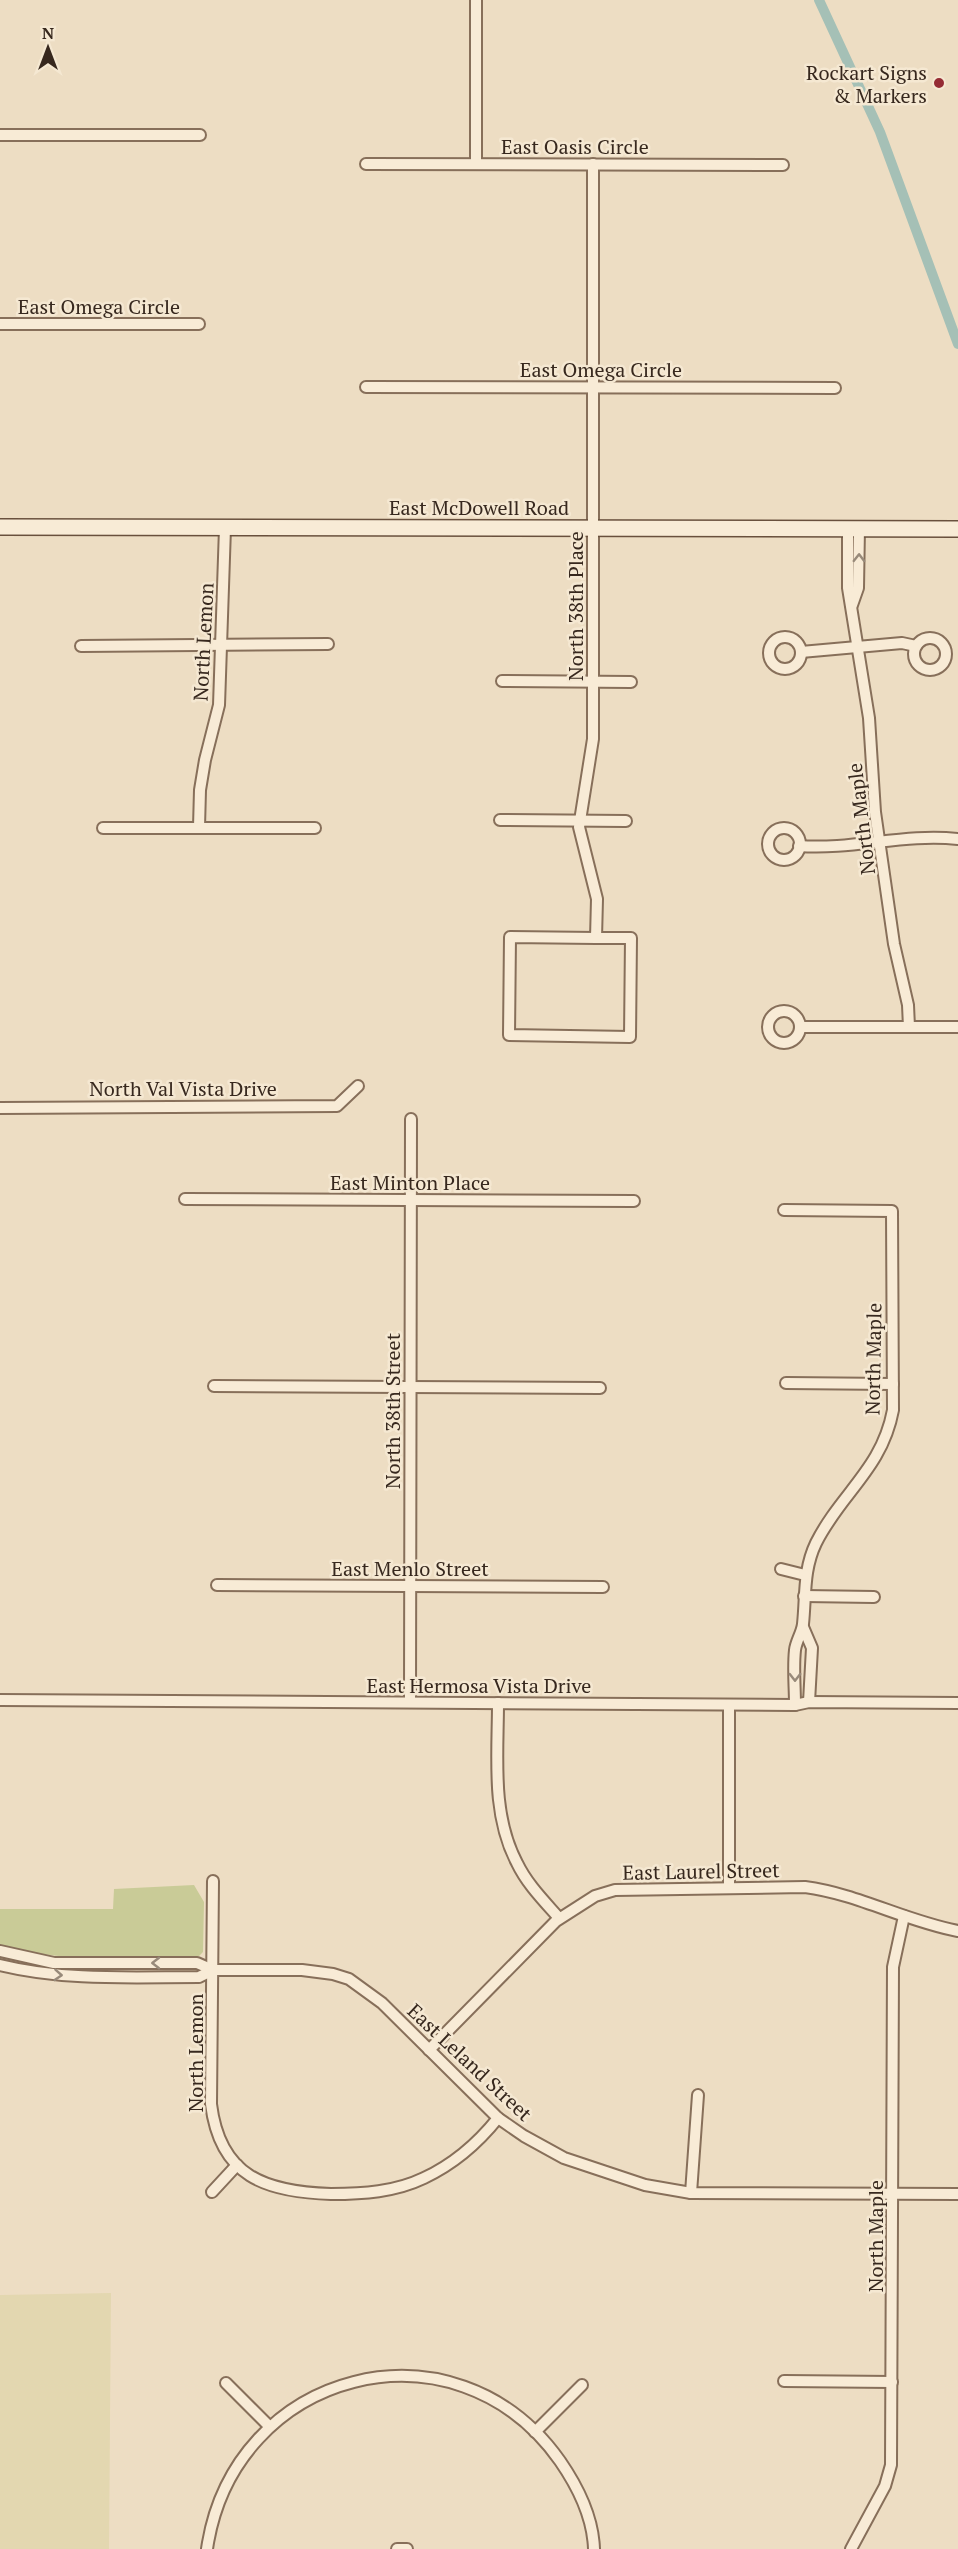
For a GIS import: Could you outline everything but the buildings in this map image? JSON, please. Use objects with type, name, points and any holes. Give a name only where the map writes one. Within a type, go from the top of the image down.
[{"type":"main road","name":"East McDowell Road","points":[[0,527],[958,529]]},
{"type":"street","points":[[476,0],[476,164]]},
{"type":"street","points":[[0,135],[200,135]]},
{"type":"street","name":"East Oasis Circle","points":[[366,164],[783,165]]},
{"type":"street","name":"North 38th Place","points":[[593,164],[593,739],[579,827],[597,899],[596,938]]},
{"type":"street","name":"East Omega Circle","points":[[0,324],[199,324]]},
{"type":"street","name":"East Omega Circle","points":[[366,387],[835,388]]},
{"type":"street","name":"North Lemon","points":[[199,827],[200,790],[219,705],[225,528]]},
{"type":"street","name":"North Maple","points":[[854,528],[848,588],[869,718],[872,789],[894,944],[908,1005],[909,1027]]},
{"type":"street","points":[[801,652],[902,643],[916,646]]},
{"type":"street","points":[[81,646],[328,644]]},
{"type":"street","points":[[502,681],[631,682]]},
{"type":"street","points":[[500,820],[626,821]]},
{"type":"street","points":[[103,828],[315,828]]},
{"type":"street","points":[[799,846],[833,847],[925,838],[958,838]]},
{"type":"street","points":[[510,937],[596,938],[631,938],[630,1036],[509,1035],[510,937]]},
{"type":"street","points":[[800,1027],[958,1027]]},
{"type":"street","name":"North Val Vista Drive","points":[[0,1108],[337,1106],[358,1086]]},
{"type":"street","name":"North 38th Street","points":[[410,1702],[411,1119]]},
{"type":"street","name":"East Minton Place","points":[[185,1199],[634,1202]]},
{"type":"street","name":"North Maple","points":[[784,1210],[892,1211],[893,1410],[882,1448],[874,1463],[830,1520],[816,1544],[805,1575],[803,1627],[795,1649],[795,1705]]},
{"type":"street","points":[[786,1383],[892,1384]]},
{"type":"street","points":[[214,1386],[600,1388]]},
{"type":"street","points":[[782,1569],[805,1575]]},
{"type":"street","name":"East Menlo Street","points":[[217,1585],[603,1587]]},
{"type":"street","points":[[804,1596],[874,1597]]},
{"type":"street","name":"North Maple","points":[[803,1627],[812,1648],[809,1702]]},
{"type":"street","name":"East Hermosa Vista Drive","points":[[0,1700],[729,1705],[795,1705],[809,1702],[958,1703]]},
{"type":"street","points":[[498,1703],[498,1795],[507,1841],[517,1864],[559,1918]]},
{"type":"street","points":[[729,1705],[729,1888]]},
{"type":"street","name":"North Lemon","points":[[213,1881],[211,2104],[213,2124],[219,2140],[237,2165],[256,2180],[286,2191],[373,2192],[400,2187],[446,2165],[474,2146],[498,2118]]},
{"type":"street","name":"East Laurel Street","points":[[429,2050],[559,1918],[595,1896],[615,1890],[805,1887],[834,1891],[904,1916],[958,1931]]},
{"type":"street","name":"North Maple","points":[[851,2549],[885,2486],[891,2465],[893,1968],[904,1916]]},
{"type":"street","name":"East Leland Street","points":[[0,1951],[29,1960],[54,1963],[197,1963],[213,1970],[302,1970],[333,1974],[349,1979],[382,2003],[498,2118],[524,2136],[564,2158],[645,2185],[691,2193],[958,2194]]},
{"type":"street","name":"East Leland Street","points":[[0,1965],[54,1975],[89,1976],[198,1977],[213,1970]]},
{"type":"street","points":[[691,2193],[698,2095]]},
{"type":"street","points":[[212,2192],[237,2165]]},
{"type":"street","points":[[207,2549],[215,2510],[227,2482],[242,2456],[269,2426],[305,2401],[346,2384],[389,2376],[434,2379],[476,2392],[505,2407],[535,2432],[553,2451],[575,2485],[587,2511],[594,2549]]},
{"type":"street","points":[[784,2381],[892,2382]]},
{"type":"street","points":[[226,2383],[269,2426]]},
{"type":"street","points":[[535,2432],[582,2385]]},
{"type":"street","points":[[397,2549],[407,2549]]},
{"type":"shaded area","points":[[111,2293],[109,2549],[0,2549],[0,2295]]},
{"type":"green space","points":[[194,1885],[204,1902],[203,1952],[198,1957],[73,1957],[24,1951],[0,1945],[0,1909],[113,1909],[114,1889]]},
{"type":"waterway","points":[[819,0],[880,132],[958,344]]},
{"type":"place","name":"Rockart Signs & Markers","points":[[939,83]]}]
